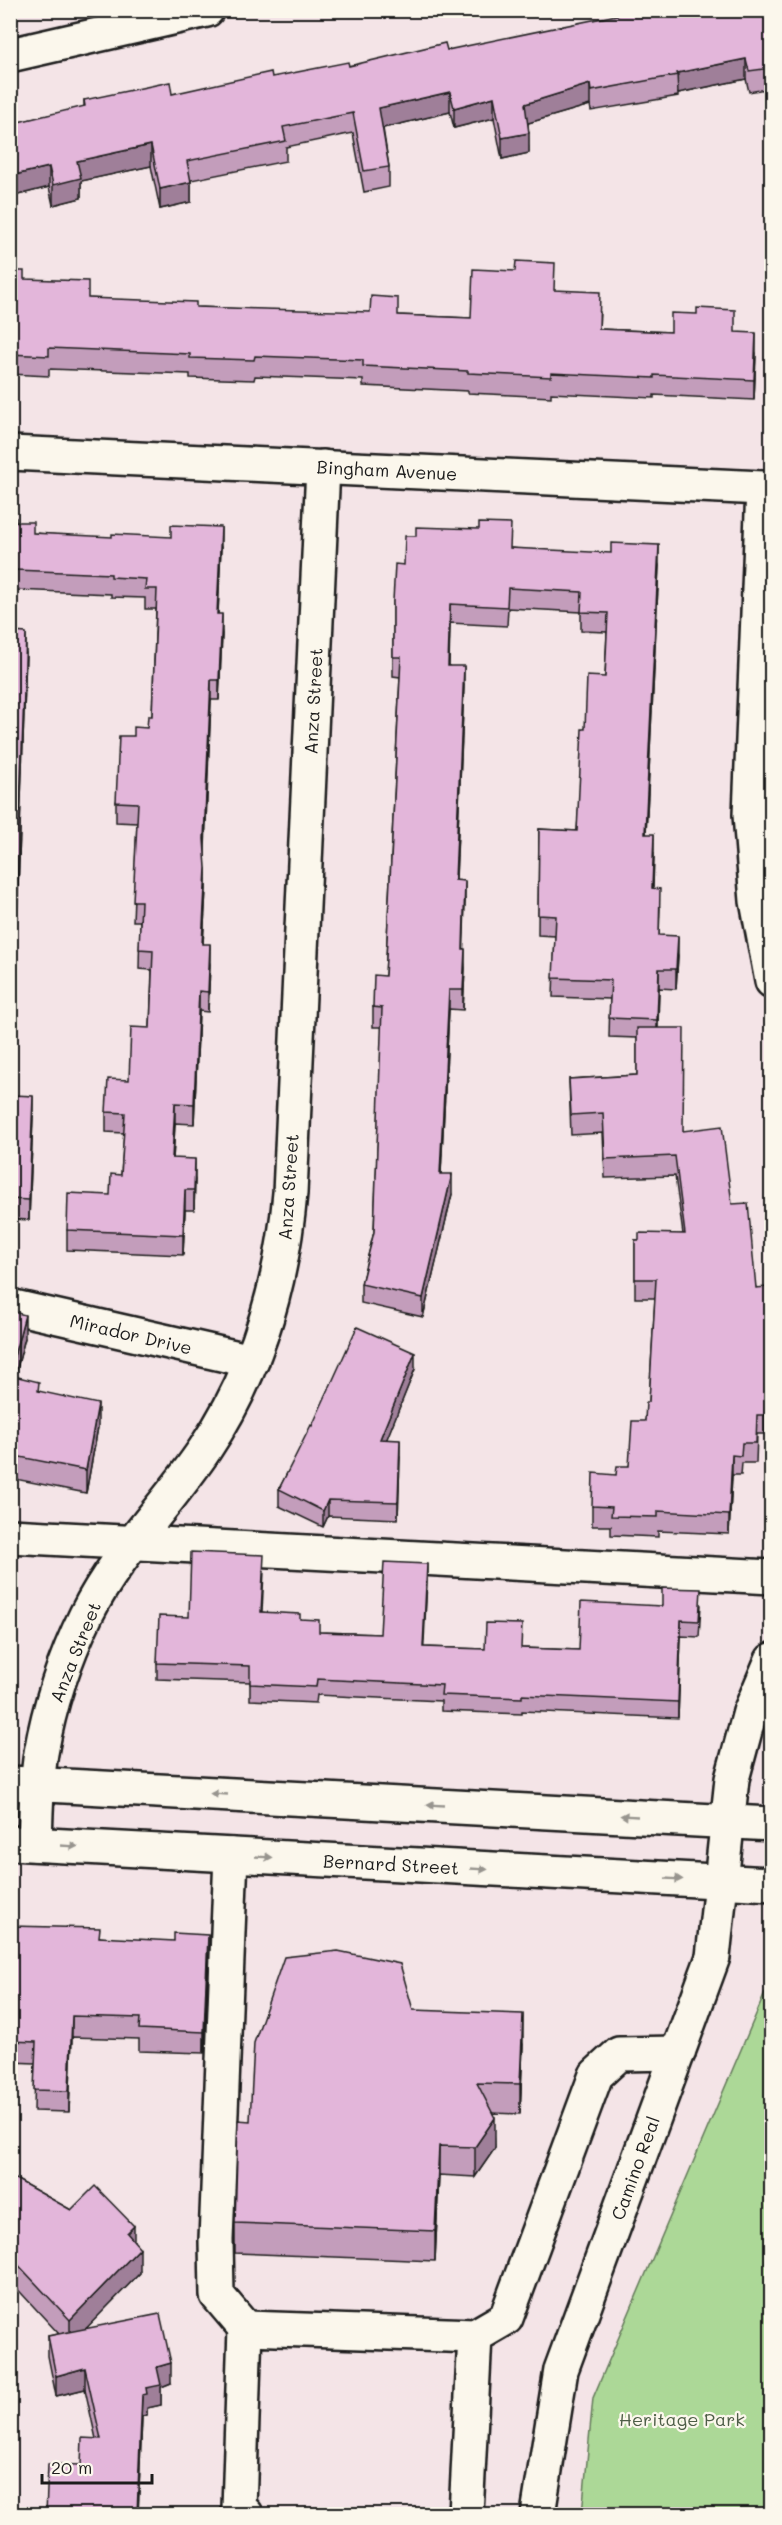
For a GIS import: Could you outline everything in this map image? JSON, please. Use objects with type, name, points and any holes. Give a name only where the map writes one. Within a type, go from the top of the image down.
[{"type":"street","points":[[10,55],[207,10]]},
{"type":"street","name":"Bingham Avenue","points":[[10,453],[763,488],[750,815],[757,902],[771,981]]},
{"type":"street","name":"Anza Street","points":[[23,1843],[24,1783],[41,1752],[58,1684],[86,1616],[131,1543],[205,1450],[240,1389],[272,1303],[286,1234],[290,1193],[323,467]]},
{"type":"street","name":"Mirador Drive","points":[[10,1306],[252,1361]]},
{"type":"street","points":[[10,1536],[771,1577]]},
{"type":"street","name":"Camino Real","points":[[537,2514],[561,2370],[713,1957],[732,1779],[750,1712],[771,1660]]},
{"type":"street","points":[[24,1783],[771,1824]]},
{"type":"street","name":"Bernard Street","points":[[23,1843],[771,1884]]},
{"type":"street","points":[[231,1855],[216,2273],[217,2295],[245,2328],[239,2508],[246,2514]]},
{"type":"street","points":[[245,2328],[475,2336],[506,2318],[596,2075],[620,2054],[678,2053]]},
{"type":"street","points":[[466,2514],[475,2336]]},
{"type":"green space","name":"Heritage Park","points":[[771,1979],[771,2514],[582,2514],[593,2398]]},
{"type":"building","points":[[641,10],[766,10],[771,37],[771,68],[749,71],[746,59],[677,73],[678,75],[591,91],[590,84],[525,104],[529,133],[502,138],[494,97],[454,108],[450,92],[379,108],[389,167],[364,171],[353,113],[283,127],[286,141],[187,161],[191,182],[160,189],[151,145],[77,161],[81,178],[53,185],[49,167],[10,176],[10,124],[85,106],[84,100],[170,82],[172,94],[271,72],[272,77],[348,62],[349,66],[445,43],[447,50]]},
{"type":"building","points":[[516,261],[555,263],[554,290],[600,292],[599,329],[671,332],[671,313],[697,314],[697,308],[735,310],[735,332],[756,333],[754,380],[551,373],[551,377],[363,366],[363,360],[255,356],[254,360],[190,358],[190,354],[49,348],[49,356],[10,354],[10,271],[24,271],[24,279],[88,281],[88,298],[196,302],[196,307],[370,312],[371,296],[398,298],[398,315],[471,318],[473,269],[515,271]]},
{"type":"building","points":[[10,517],[16,518],[16,522],[33,522],[33,533],[112,537],[112,534],[171,537],[171,525],[221,527],[217,614],[222,614],[219,680],[211,680],[204,839],[206,868],[202,944],[210,944],[208,992],[199,991],[194,1104],[175,1103],[172,1158],[195,1159],[194,1190],[185,1190],[183,1235],[67,1230],[68,1193],[110,1195],[111,1174],[121,1175],[125,1113],[106,1112],[108,1079],[129,1080],[131,1027],[150,1028],[153,950],[139,949],[141,901],[133,901],[138,803],[116,802],[119,736],[134,736],[134,727],[147,728],[148,716],[152,716],[157,589],[145,589],[146,579],[111,577],[111,574],[15,570],[13,632],[26,633],[17,897],[10,897]]},
{"type":"building","points":[[479,523],[511,524],[510,548],[611,553],[611,543],[659,545],[645,834],[654,834],[652,888],[660,889],[659,935],[678,936],[676,969],[659,969],[657,1020],[609,1018],[611,980],[553,978],[556,916],[538,915],[539,829],[577,831],[587,676],[605,677],[608,613],[581,612],[582,592],[508,588],[507,607],[450,604],[448,666],[464,666],[455,880],[465,881],[463,949],[465,949],[463,990],[449,990],[440,1174],[452,1174],[423,1298],[361,1284],[374,1232],[382,1008],[373,1007],[374,975],[385,976],[401,657],[393,657],[395,564],[404,565],[405,536],[416,536],[416,527],[479,529]]},
{"type":"building","points":[[637,1028],[684,1028],[683,1131],[722,1126],[732,1204],[748,1203],[756,1288],[767,1287],[770,1347],[766,1347],[765,1415],[757,1415],[756,1443],[742,1443],[741,1456],[732,1455],[729,1515],[658,1511],[658,1517],[611,1516],[612,1507],[592,1506],[593,1473],[616,1475],[617,1466],[629,1466],[632,1421],[645,1421],[646,1402],[649,1402],[656,1279],[635,1279],[635,1240],[639,1240],[639,1233],[685,1234],[675,1156],[605,1159],[603,1113],[571,1115],[569,1079],[637,1075]]},
{"type":"building","points":[[10,1062],[15,1062],[14,1095],[33,1096],[29,1200],[10,1199]]},
{"type":"building","points":[[10,1311],[25,1315],[10,1371]]},
{"type":"building","points":[[357,1327],[415,1353],[380,1439],[400,1440],[398,1502],[328,1500],[323,1511],[279,1489],[312,1426]]},
{"type":"building","points":[[10,1375],[39,1382],[38,1391],[98,1404],[86,1470],[10,1455]]},
{"type":"building","points":[[191,1552],[264,1555],[261,1612],[300,1614],[300,1619],[319,1620],[319,1632],[380,1634],[384,1562],[427,1564],[423,1647],[485,1649],[486,1623],[522,1624],[521,1648],[579,1650],[581,1602],[662,1606],[662,1588],[701,1589],[699,1621],[681,1620],[678,1702],[522,1695],[522,1698],[441,1695],[442,1685],[317,1679],[316,1687],[250,1684],[250,1666],[157,1663],[159,1616],[189,1617]]},
{"type":"building","points":[[10,1926],[100,1928],[99,1937],[174,1941],[174,1933],[208,1935],[204,2032],[139,2029],[140,2018],[72,2016],[69,2091],[34,2090],[36,2042],[10,2041]]},
{"type":"building","points":[[338,1951],[400,1964],[413,2010],[523,2014],[520,2084],[477,2083],[495,2118],[475,2147],[439,2146],[435,2231],[235,2223],[238,2120],[250,2121],[254,2043],[284,1957]]},
{"type":"building","points":[[10,2176],[71,2210],[95,2186],[134,2226],[127,2233],[140,2248],[70,2320],[10,2256]]},
{"type":"building","points":[[160,2314],[171,2363],[157,2367],[161,2385],[146,2388],[147,2394],[142,2395],[137,2514],[109,2512],[109,2514],[46,2514],[48,2464],[81,2465],[82,2438],[101,2439],[85,2368],[56,2376],[48,2336]]}]
